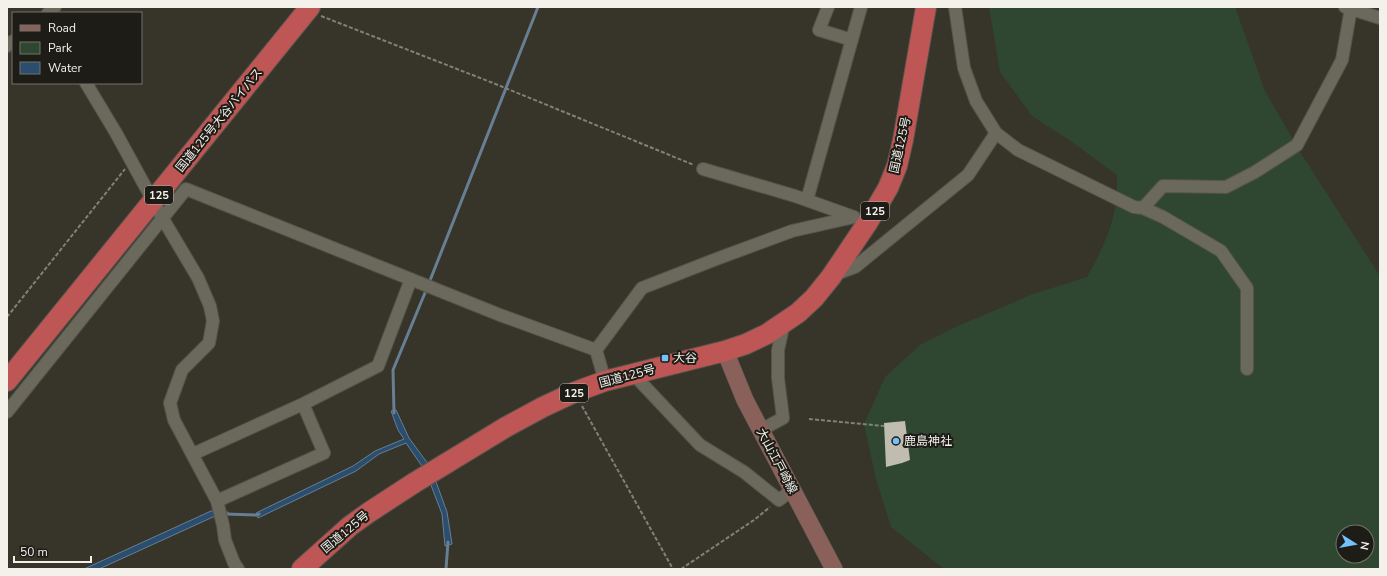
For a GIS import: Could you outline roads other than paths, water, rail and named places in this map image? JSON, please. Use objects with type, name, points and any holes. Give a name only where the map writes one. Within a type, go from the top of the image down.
[{"type":"highway","name":"国道125号","points":[[302,569],[350,526],[368,513],[506,427],[543,407],[575,392],[605,381],[726,351],[753,341],[798,313],[814,298],[831,277],[861,219],[888,188],[897,166],[926,7]]},
{"type":"highway","name":"国道125号大谷バイパス","points":[[7,381],[309,9]]},
{"type":"main road","name":"大山江戸崎線","points":[[726,351],[746,400],[761,430],[785,495],[834,569]]},
{"type":"street","points":[[828,7],[819,30],[852,40]]},
{"type":"street","points":[[807,200],[861,7]]},
{"type":"street","points":[[955,7],[964,68],[976,101],[996,132],[1018,150],[1134,207],[1143,208],[1163,217],[1221,251],[1247,288],[1246,369]]},
{"type":"street","points":[[1143,208],[1163,186],[1226,187],[1255,172],[1297,145],[1342,60],[1348,8],[1380,18]]},
{"type":"street","points":[[87,84],[198,278],[210,306],[213,321],[209,343],[182,370],[170,403],[174,420],[217,501],[225,540],[238,569]]},
{"type":"street","points":[[831,277],[855,267],[968,175],[996,132]]},
{"type":"street","points":[[703,169],[807,200],[861,219]]},
{"type":"street","points":[[7,412],[186,189],[500,315],[596,350]]},
{"type":"street","points":[[596,350],[642,288],[792,231],[861,219]]},
{"type":"street","points":[[193,454],[302,404],[378,366],[414,280]]},
{"type":"street","points":[[761,430],[783,418],[778,378],[778,350],[784,323]]},
{"type":"street","points":[[596,350],[605,381]]},
{"type":"street","points":[[633,374],[700,445],[785,495]]},
{"type":"street","points":[[217,501],[324,453],[302,404]]},
{"type":"water","points":[[396,410],[409,438],[431,468],[447,512],[452,544],[445,546],[442,514],[426,472],[406,443],[379,454],[356,471],[258,518],[256,513],[353,466],[375,451],[404,439],[398,430],[391,411]]},
{"type":"water","points":[[211,511],[228,512],[227,517],[213,517],[99,569],[84,569]]},
{"type":"waterway","points":[[429,283],[538,7]]},
{"type":"waterway","points":[[394,413],[393,370],[427,288]]},
{"type":"waterway","points":[[225,514],[259,514]]},
{"type":"waterway","points":[[446,569],[448,542]]},
{"type":"place","name":"大谷","points":[[665,358]]},
{"type":"place","name":"鹿島神社","points":[[896,441]]}]
